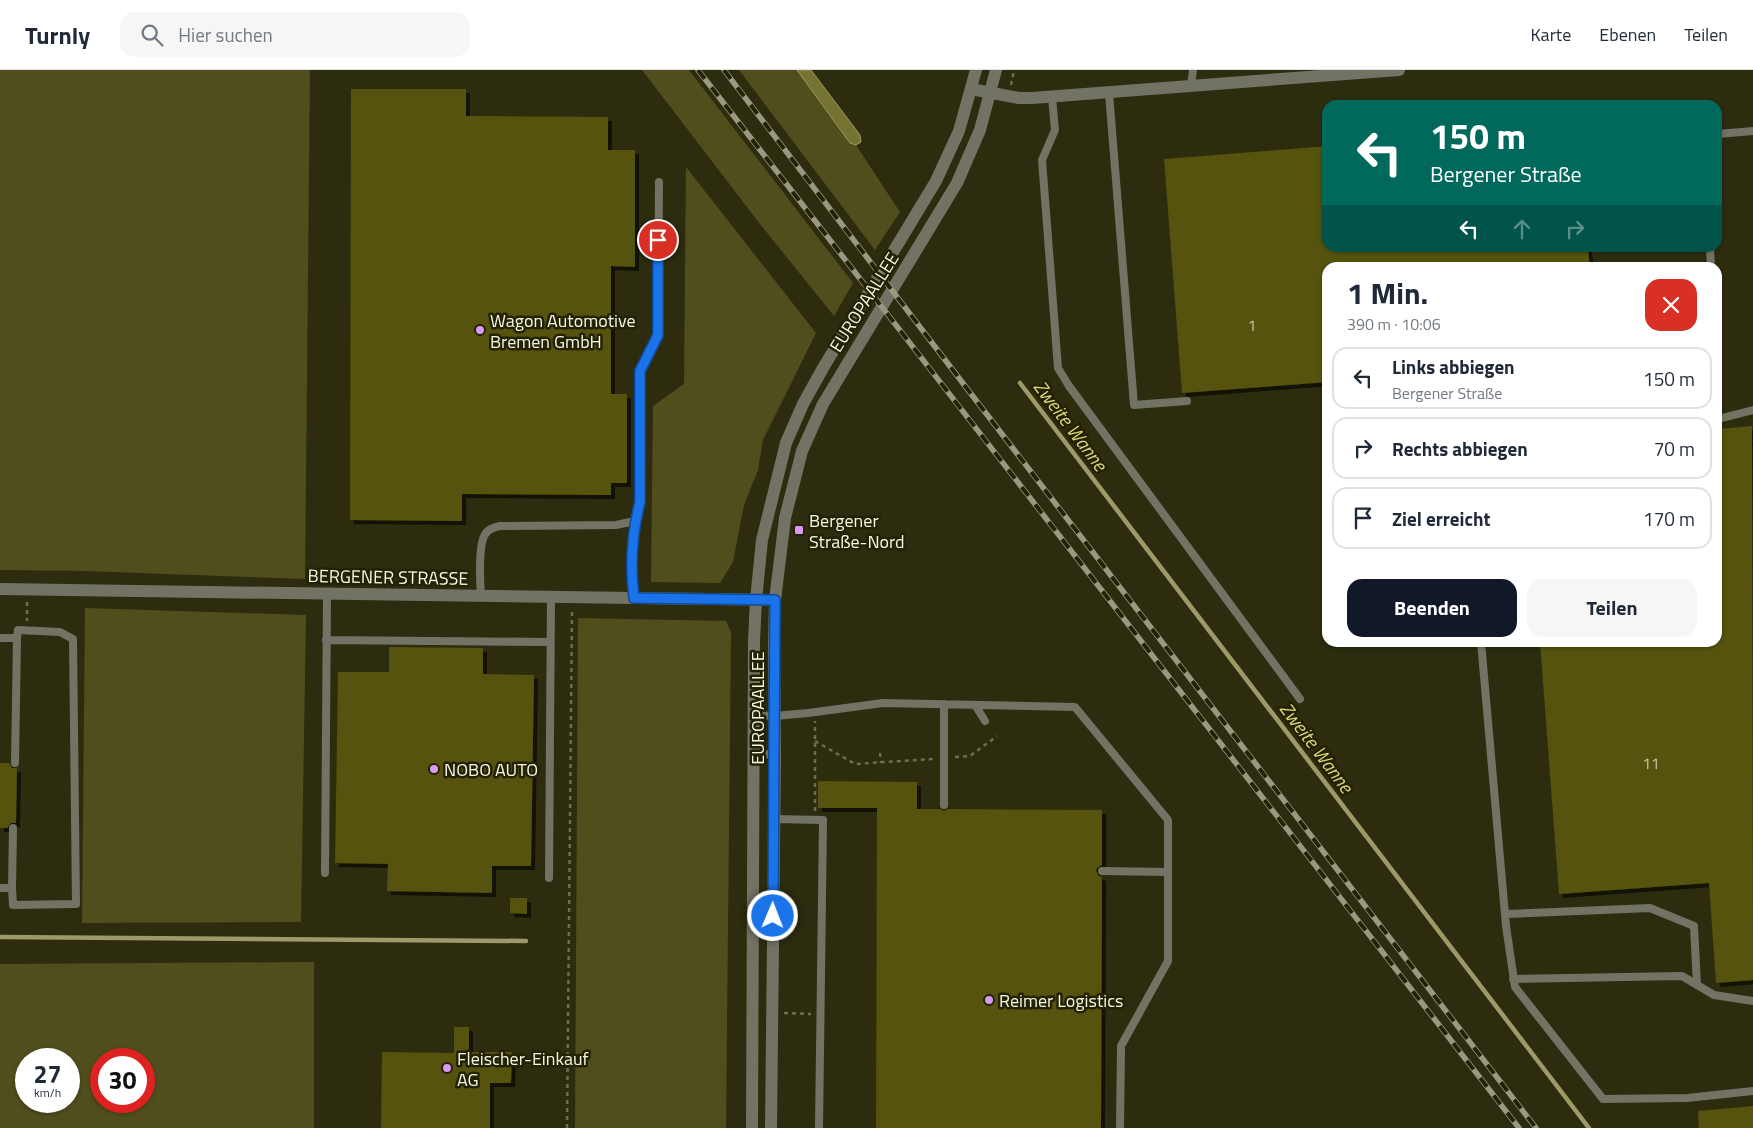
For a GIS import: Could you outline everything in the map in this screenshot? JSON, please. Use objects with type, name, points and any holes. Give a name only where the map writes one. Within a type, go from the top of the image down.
[{"type":"street","name":"EUROPAALLEE","points":[[752,1128],[753,715],[756,600],[762,540],[786,443],[803,404],[936,181],[959,131],[976,70]]},
{"type":"street","name":"EUROPAALLEE","points":[[771,1128],[775,600],[785,518],[802,451],[823,404],[957,183],[980,130],[996,70]]},
{"type":"street","points":[[971,89],[1020,98],[1052,97],[1399,70]]},
{"type":"street","name":"BERGENER STRASSE","points":[[0,589],[775,600]]},
{"type":"lane","points":[[1191,86],[1193,70]]},
{"type":"lane","points":[[1109,93],[1134,405],[1187,401]]},
{"type":"lane","points":[[1052,97],[1055,130],[1042,160],[1057,358],[1061,375],[1300,699]]},
{"type":"lane","points":[[1722,134],[1753,131]]},
{"type":"lane","points":[[634,598],[632,577],[635,521],[640,502],[640,371],[658,335],[659,182]]},
{"type":"lane","points":[[1722,418],[1753,410]]},
{"type":"lane","points":[[482,595],[479,577],[482,543],[485,534],[492,529],[500,526],[616,525],[635,521]]},
{"type":"lane","points":[[325,873],[327,593]]},
{"type":"lane","points":[[549,878],[551,596]]},
{"type":"lane","points":[[14,828],[13,905],[76,904],[74,640],[60,632],[18,630],[15,763]]},
{"type":"lane","points":[[0,638],[17,638]]},
{"type":"lane","points":[[326,640],[550,642]]},
{"type":"lane","points":[[1481,647],[1505,914],[1515,987],[1603,1099],[1687,1098],[1753,1091]]},
{"type":"lane","points":[[753,715],[775,716],[883,703],[1075,707],[1168,820],[1168,961],[1121,1046],[1120,1128]]},
{"type":"lane","points":[[944,704],[944,805]]},
{"type":"lane","points":[[975,705],[985,720]]},
{"type":"lane","points":[[754,752],[775,755]]},
{"type":"lane","points":[[774,820],[823,820],[819,1128]]},
{"type":"lane","points":[[1102,871],[1168,872]]},
{"type":"lane","points":[[0,888],[12,888]]},
{"type":"lane","points":[[1505,914],[1650,908],[1694,926],[1697,985]]},
{"type":"lane","points":[[1514,979],[1682,976],[1714,996],[1753,1002]]},
{"type":"path","points":[[26,589],[28,630]]},
{"type":"path","points":[[567,1128],[572,597]]},
{"type":"path","points":[[815,712],[815,820]]},
{"type":"path","points":[[815,741],[855,764],[970,756],[996,736]]},
{"type":"path","points":[[880,753],[881,763]]},
{"type":"path","points":[[772,1013],[806,1014]]},
{"type":"shaded area","points":[[0,70],[310,70],[305,579],[85,571],[0,570]]},
{"type":"shaded area","points":[[642,70],[689,70],[853,283],[834,316],[760,224]]},
{"type":"shaded area","points":[[739,70],[797,70],[850,143],[856,145],[900,212],[875,250]]},
{"type":"shaded area","points":[[797,70],[811,70],[860,135],[861,142],[856,145],[850,143]]},
{"type":"shaded area","points":[[686,167],[816,333],[763,440],[758,470],[744,505],[733,562],[720,583],[651,582],[653,406],[684,384]]},
{"type":"shaded area","points":[[85,608],[306,615],[301,922],[82,923]]},
{"type":"shaded area","points":[[578,618],[726,621],[731,632],[726,1128],[575,1128]]},
{"type":"shaded area","points":[[314,962],[314,1128],[0,1128],[0,964]]},
{"type":"building","name":"Wagon Automotive Bremen GmbH","points":[[351,89],[466,89],[466,116],[608,117],[608,150],[635,150],[635,267],[611,266],[611,394],[627,394],[627,483],[611,483],[611,495],[462,494],[462,521],[350,520]]},
{"type":"building","points":[[1322,146],[1322,252],[1588,252],[1589,262],[1322,262],[1322,382],[1182,393],[1164,159]]},
{"type":"building","points":[[1752,426],[1753,980],[1716,983],[1709,883],[1559,894],[1540,647],[1722,647],[1722,429]]},
{"type":"building","name":"NOBO AUTO","points":[[389,647],[483,648],[483,674],[534,675],[531,866],[492,866],[492,893],[387,891],[388,864],[335,863],[338,672],[389,672]]},
{"type":"building","points":[[0,763],[9,763],[12,768],[17,768],[16,823],[11,823],[7,828],[0,828]]},
{"type":"building","name":"Reimer Logistics","points":[[818,781],[917,782],[917,809],[940,809],[944,811],[948,809],[1102,810],[1102,865],[1096,871],[1102,877],[1101,1128],[876,1128],[877,808],[818,808]]},
{"type":"building","points":[[510,898],[527,898],[527,914],[510,913]]},
{"type":"building","name":"Fleischer-Einkauf AG","points":[[454,1027],[469,1027],[469,1052],[512,1052],[511,1083],[490,1083],[490,1128],[381,1128],[382,1052],[454,1053]]},
{"type":"building","points":[[1753,1106],[1753,1128],[1699,1128],[1698,1111]]},
{"type":"waterway","name":"Zweite Wanne","points":[[1020,383],[1589,1128]]},
{"type":"waterway","points":[[0,937],[526,941]]},
{"type":"railway","points":[[698,70],[1519,1128]]},
{"type":"railway","points":[[724,70],[1536,1128]]},
{"type":"place","name":"Wagon Automotive Bremen GmbH","points":[[480,330]]},
{"type":"place","name":"Bergener Straße-Nord","points":[[799,530]]},
{"type":"place","name":"NOBO AUTO","points":[[434,769]]},
{"type":"place","name":"Reimer Logistics","points":[[989,1000]]},
{"type":"place","name":"Fleischer-Einkauf AG","points":[[447,1068]]},
{"type":"route","points":[[658,240],[658,335],[640,371],[640,502],[635,521],[632,577],[634,598],[775,600],[773,916]]}]
